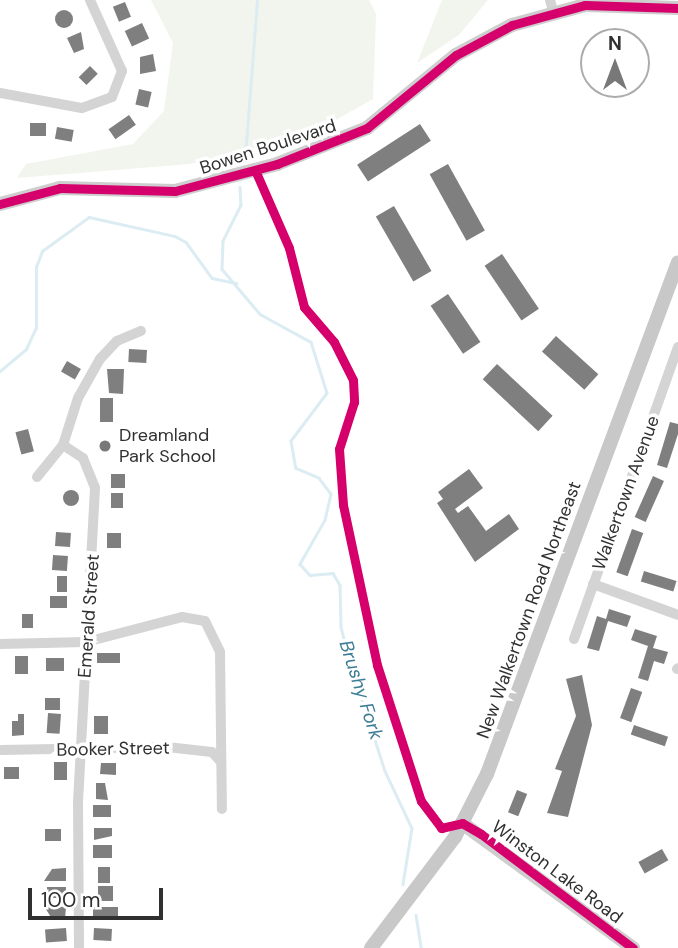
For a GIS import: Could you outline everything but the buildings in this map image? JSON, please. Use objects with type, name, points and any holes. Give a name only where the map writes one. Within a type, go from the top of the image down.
[{"type":"main road","name":"New Walkertown Road Northeast","points":[[371,948],[462,823],[495,755],[672,299],[678,262]]},
{"type":"street","points":[[0,93],[82,108],[112,97],[122,71],[90,0]]},
{"type":"street","name":"Bowen Boulevard","points":[[0,204],[60,188],[150,193],[189,189],[319,151],[378,120],[470,46],[552,6],[611,2],[678,8]]},
{"type":"street","points":[[37,477],[63,445],[78,398],[100,359],[117,341],[141,331]]},
{"type":"street","name":"Walkertown Avenue","points":[[574,639],[678,347]]},
{"type":"street","name":"Emerald Street","points":[[63,445],[83,458],[95,488],[81,750],[79,948]]},
{"type":"street","points":[[593,584],[678,615]]},
{"type":"street","points":[[0,644],[86,642],[182,617],[205,621],[220,652],[222,809]]},
{"type":"street","name":"Booker Street","points":[[0,750],[167,747],[212,752],[221,762]]},
{"type":"street","name":"Winston Lake Road","points":[[462,823],[633,948]]},
{"type":"shaded area","points":[[151,0],[369,0],[376,14],[373,99],[309,135],[190,164],[17,178],[26,164],[133,144],[164,111],[173,43]]},
{"type":"shaded area","points":[[442,0],[488,0],[459,35],[417,63]]},
{"type":"waterway","name":"Brushy Fork","points":[[237,165],[246,144],[257,0]]},
{"type":"waterway","name":"Brushy Fork","points":[[240,187],[241,205],[223,241],[222,269],[260,314],[311,342],[327,393],[291,441],[296,468],[319,478],[331,494],[325,520],[300,564],[310,575],[333,573],[340,585],[341,627],[350,662],[385,771],[412,828],[403,884]]},
{"type":"waterway","points":[[0,371],[26,349],[36,328],[36,267],[42,251],[89,217],[175,236],[186,242],[212,278],[236,283]]},
{"type":"waterway","name":"Brushy Fork","points":[[416,915],[421,948]]},
{"type":"cycle path","points":[[0,204],[60,188],[175,191],[277,164],[367,128],[456,55],[512,25],[585,5],[678,8]]},
{"type":"cycle path","points":[[255,170],[289,248],[304,307],[334,342],[353,380],[354,402],[339,449],[343,505],[377,665],[421,801],[441,828],[462,823],[481,834],[633,948]]},
{"type":"place","name":"Dreamland Park School","points":[[105,446]]}]
